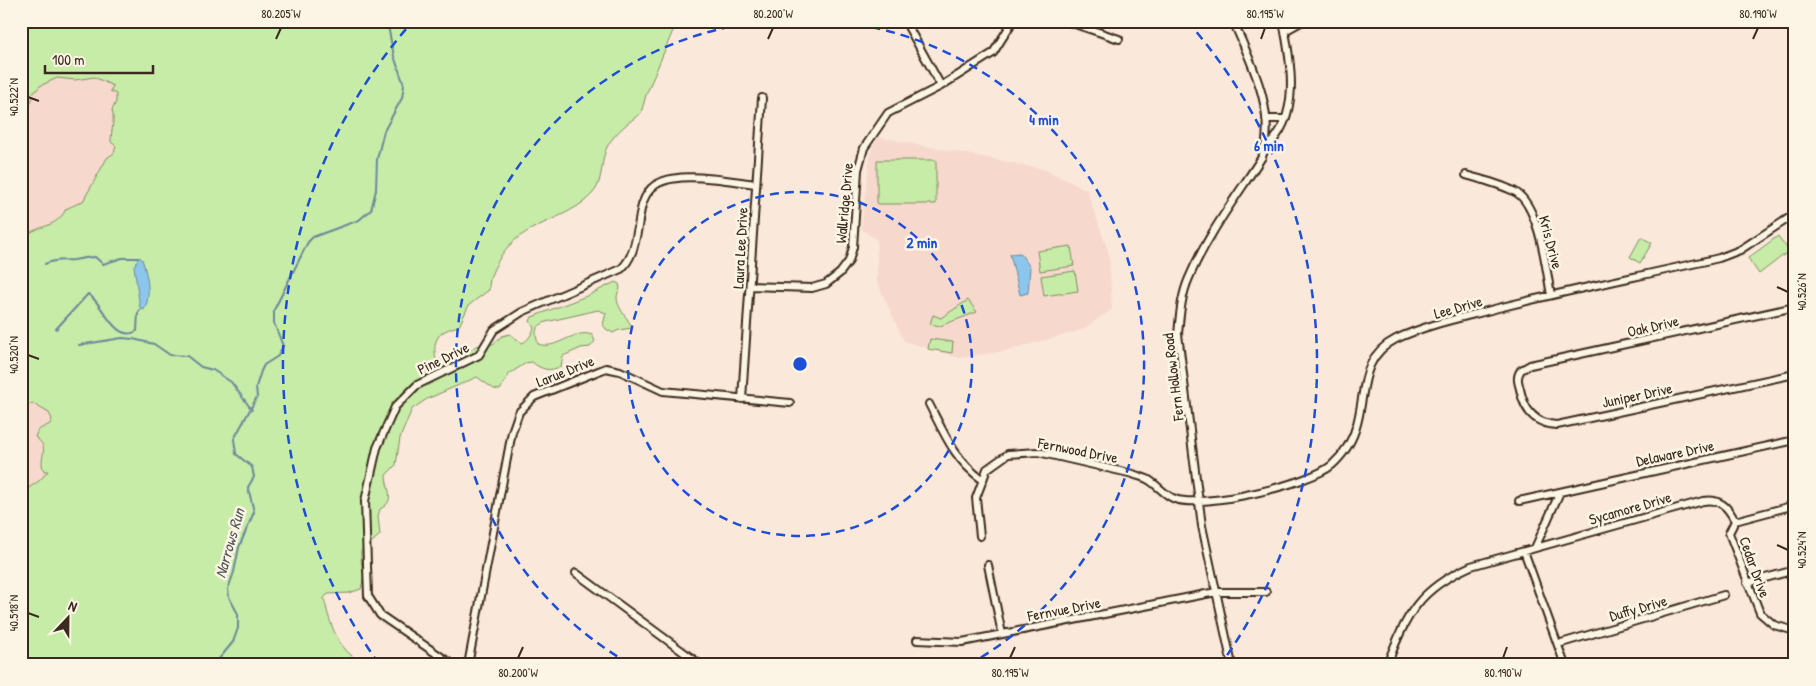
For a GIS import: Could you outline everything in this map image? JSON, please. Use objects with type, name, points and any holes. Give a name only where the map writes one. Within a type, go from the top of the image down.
[{"type":"street","points":[[905,21],[941,86]]},
{"type":"street","name":"Wallridge Drive","points":[[750,286],[812,288],[826,284],[840,273],[849,260],[853,247],[858,170],[864,148],[888,113],[941,86],[993,53],[1013,21]]},
{"type":"street","points":[[1066,21],[1119,38]]},
{"type":"street","name":"Fern Hollow Road","points":[[1232,665],[1202,526],[1178,334],[1181,306],[1188,279],[1204,248],[1265,148],[1266,119],[1261,94],[1233,21]]},
{"type":"street","points":[[1265,148],[1276,137],[1286,119],[1291,92],[1283,21]]},
{"type":"street","points":[[1285,31],[1303,21]]},
{"type":"street","name":"Laura Lee Drive","points":[[742,399],[762,98]]},
{"type":"street","points":[[1266,119],[1286,119]]},
{"type":"street","name":"Kris Drive","points":[[1466,176],[1492,183],[1518,194],[1531,211],[1540,238],[1551,295]]},
{"type":"street","name":"Pine Drive","points":[[452,665],[380,615],[368,596],[365,501],[377,448],[395,407],[417,385],[479,355],[494,330],[522,312],[621,269],[627,264],[633,250],[645,197],[660,180],[676,177],[756,184]]},
{"type":"street","name":"Lee Drive","points":[[1200,501],[1233,498],[1312,476],[1331,466],[1348,446],[1354,431],[1367,371],[1375,357],[1396,339],[1459,318],[1551,295],[1720,258],[1762,237],[1795,214]]},
{"type":"street","name":"Oak Drive","points":[[1519,373],[1530,365],[1795,307]]},
{"type":"street","name":"Larue Drive","points":[[468,665],[510,438],[516,418],[528,401],[586,375],[610,368],[620,370],[663,391],[790,403]]},
{"type":"street","name":"Juniper Drive","points":[[1519,373],[1518,379],[1521,396],[1527,410],[1540,421],[1557,425],[1795,374]]},
{"type":"street","points":[[929,404],[953,451],[968,470],[983,480]]},
{"type":"street","name":"Delaware Drive","points":[[1519,501],[1795,440]]},
{"type":"street","name":"Fernwood Drive","points":[[980,536],[976,498],[987,469],[1008,454],[1038,452],[1133,474],[1147,479],[1175,499],[1200,501]]},
{"type":"street","points":[[1535,548],[1560,492]]},
{"type":"street","name":"Sycamore Drive","points":[[1387,665],[1406,619],[1415,604],[1430,590],[1471,566],[1708,500],[1724,505],[1735,521]]},
{"type":"street","name":"Cedar Drive","points":[[1795,504],[1735,521],[1730,530],[1730,537],[1747,583],[1756,605],[1764,618],[1780,628],[1795,631]]},
{"type":"street","points":[[1524,551],[1565,665]]},
{"type":"street","points":[[988,565],[1002,634]]},
{"type":"street","points":[[1747,583],[1795,570]]},
{"type":"street","points":[[576,573],[702,665]]},
{"type":"street","name":"Fernvue Drive","points":[[917,640],[962,642],[1216,592],[1266,592]]},
{"type":"street","name":"Duffy Drive","points":[[1558,644],[1724,594]]},
{"type":"shaded area","points":[[21,21],[160,21],[80,453],[21,506]]},
{"type":"shaded area","points":[[878,137],[1043,169],[1087,190],[1109,254],[1112,309],[1082,330],[1005,351],[959,358],[904,341],[877,282],[877,240],[861,229],[869,164],[872,148]]},
{"type":"green space","points":[[21,21],[677,21],[646,95],[641,113],[627,124],[608,145],[599,182],[593,193],[570,211],[530,230],[507,248],[493,272],[489,290],[469,305],[459,326],[446,330],[438,337],[435,347],[436,360],[459,359],[476,346],[493,344],[502,336],[510,334],[522,343],[528,339],[534,328],[530,321],[532,317],[589,295],[615,282],[619,284],[620,289],[617,294],[618,304],[632,328],[613,333],[603,325],[606,313],[598,310],[546,322],[536,330],[538,344],[552,345],[578,334],[592,335],[595,341],[590,347],[581,348],[563,356],[561,366],[557,368],[546,369],[532,362],[526,363],[509,374],[500,390],[494,389],[477,377],[427,399],[412,409],[400,438],[396,465],[386,475],[389,498],[385,506],[380,509],[378,516],[380,535],[361,551],[363,578],[361,589],[349,593],[328,594],[324,598],[331,624],[338,640],[356,659],[361,657],[370,665],[21,665],[21,493],[39,481],[48,471],[44,471],[42,466],[43,445],[35,437],[38,430],[50,424],[52,419],[49,413],[32,403],[21,412],[21,404],[25,401],[21,395],[21,242],[31,232],[56,221],[66,209],[83,201],[107,158],[114,153],[116,146],[111,142],[112,110],[116,102],[116,94],[110,91],[113,86],[94,77],[75,80],[57,78],[40,86],[35,92],[30,94],[33,97],[30,104],[21,100]]},
{"type":"green space","points":[[877,160],[936,160],[936,204],[877,204]]},
{"type":"green space","points":[[1778,236],[1789,251],[1759,274],[1748,258]]},
{"type":"green space","points":[[1641,237],[1652,243],[1640,263],[1630,257]]},
{"type":"green space","points":[[1071,246],[1074,266],[1040,271],[1037,251]]},
{"type":"green space","points":[[1075,271],[1078,291],[1044,296],[1041,276]]},
{"type":"green space","points":[[968,300],[977,312],[940,326],[930,324],[933,315],[941,318]]},
{"type":"green space","points":[[930,339],[953,342],[952,353],[928,349]]},
{"type":"water","points":[[1020,253],[1030,267],[1028,293],[1020,295],[1010,254]]},
{"type":"water","points":[[139,257],[142,259],[146,271],[148,284],[148,298],[144,310],[140,308],[134,266]]},
{"type":"waterway","name":"Narrows Run","points":[[214,665],[233,642],[238,628],[238,614],[229,597],[228,589],[239,547],[254,512],[248,487],[254,477],[252,467],[236,454],[234,439],[257,397],[256,387],[264,365],[278,356],[283,346],[274,323],[274,310],[308,242],[313,237],[359,220],[371,210],[376,190],[377,159],[384,131],[402,98],[404,85],[394,56],[387,21]]},
{"type":"waterway","points":[[45,264],[92,257],[95,257],[103,264],[122,258],[138,258]]},
{"type":"waterway","points":[[56,329],[88,294],[99,305],[115,327],[122,332],[137,331],[138,313],[141,309]]},
{"type":"waterway","points":[[79,345],[122,338],[133,339],[154,344],[170,355],[187,356],[201,367],[213,370],[231,382],[252,410]]}]
